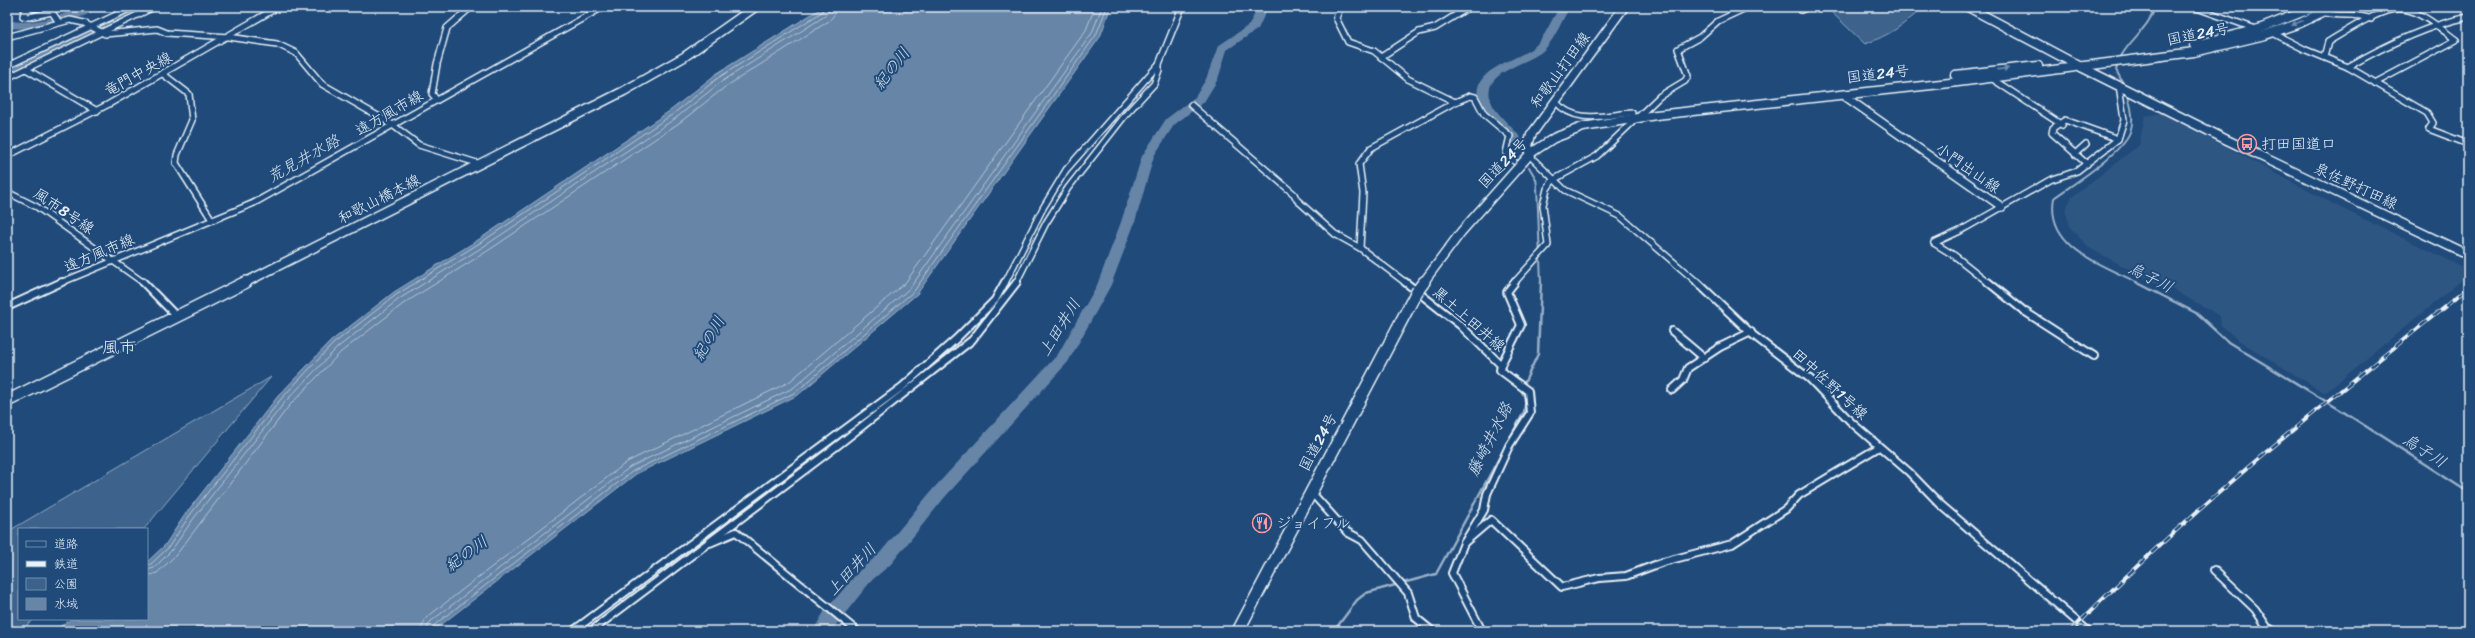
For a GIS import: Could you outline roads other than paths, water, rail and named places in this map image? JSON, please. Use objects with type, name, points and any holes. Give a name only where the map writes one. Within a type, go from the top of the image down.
[{"type":"main road","name":"和歌山橋本線","points":[[7,401],[177,317],[624,91],[684,57],[755,7]]},
{"type":"main road","name":"和歌山打田線","points":[[1529,149],[1531,135],[1624,7]]},
{"type":"main road","name":"泉佐野打田線","points":[[1968,7],[2071,62],[2232,142],[2468,255]]},
{"type":"main road","name":"国道24号","points":[[1635,116],[1645,111],[2071,62],[2128,59],[2212,48],[2272,33],[2333,7]]},
{"type":"main road","name":"国道24号","points":[[2128,59],[2204,43],[2259,29],[2312,9]]},
{"type":"main road","name":"国道24号","points":[[1238,631],[1310,490],[1416,292],[1514,161],[1529,149],[1568,132],[1635,116],[1992,78],[2081,67],[2111,60]]},
{"type":"main road","name":"国道24号","points":[[1461,232],[1529,149]]},
{"type":"street","points":[[37,7],[24,12],[23,16],[29,18],[52,12],[58,20]]},
{"type":"street","points":[[7,66],[133,7]]},
{"type":"street","points":[[7,78],[154,7]]},
{"type":"street","name":"竜門中央線","points":[[7,156],[97,111],[229,37],[278,7]]},
{"type":"street","points":[[436,99],[432,94],[437,64],[447,28],[471,7]]},
{"type":"street","name":"遠方風市線","points":[[7,308],[111,259],[211,218],[254,203],[436,99],[603,7]]},
{"type":"street","points":[[573,631],[902,387],[956,339],[995,300],[1021,255],[1043,208],[1066,170],[1159,64],[1182,7]]},
{"type":"street","points":[[1335,7],[1339,11],[1337,21],[1348,42],[1374,50],[1380,57],[1408,79],[1455,102]]},
{"type":"street","points":[[1380,57],[1419,32],[1435,28],[1469,7]]},
{"type":"street","points":[[1645,111],[1660,96],[1685,81],[1688,76],[1678,49],[1700,37],[1718,21],[1748,7]]},
{"type":"street","points":[[1802,10],[1808,7]]},
{"type":"street","points":[[2194,7],[2250,28],[2272,33],[2348,67],[2426,113],[2434,122],[2429,129],[2468,144]]},
{"type":"street","points":[[2300,7],[2323,12],[2332,16],[2362,15],[2371,19]]},
{"type":"street","points":[[2324,57],[2328,42],[2386,12],[2402,9],[2435,24],[2456,40],[2376,83]]},
{"type":"street","points":[[2348,67],[2394,40],[2435,24],[2468,17]]},
{"type":"street","points":[[7,37],[58,20],[70,20],[110,35],[150,29],[167,33],[229,37],[285,46],[296,53],[322,84],[392,125],[419,145],[480,164]]},
{"type":"street","points":[[591,631],[850,436],[972,340],[989,321],[1018,281],[1050,216],[1067,191],[1127,112],[1156,80],[1160,69],[1159,64]]},
{"type":"street","points":[[26,69],[97,111]]},
{"type":"street","points":[[163,74],[187,90],[192,104],[192,120],[177,155],[176,163],[211,218]]},
{"type":"street","points":[[1992,78],[2062,125]]},
{"type":"street","points":[[2087,164],[2052,133],[2053,128],[2062,125],[2065,120],[2118,139],[2122,134],[2124,115],[2118,85]]},
{"type":"street","name":"小門出山線","points":[[1843,95],[2002,207],[2050,180],[2077,171],[2118,139]]},
{"type":"street","points":[[1360,248],[1363,187],[1362,173],[1359,164],[1366,153],[1400,130],[1470,96],[1477,98],[1484,114],[1510,136],[1506,153],[1514,161]]},
{"type":"street","points":[[1555,101],[1564,112],[1574,116],[1635,116]]},
{"type":"street","name":"黒土上田井線","points":[[1193,107],[1294,194],[1297,200],[1335,234],[1360,248],[1460,325],[1502,365],[1521,326],[1507,292],[1548,245],[1543,205],[1547,189],[1553,180]]},
{"type":"street","points":[[1553,180],[1597,156],[1635,116]]},
{"type":"street","points":[[2074,154],[2086,144]]},
{"type":"street","name":"田中佐野1号線","points":[[1529,149],[1533,159],[1565,190],[1620,216],[1751,332],[1810,379],[1851,422],[1909,472],[1940,504],[2088,631]]},
{"type":"street","name":"風市8号線","points":[[7,192],[37,207],[143,282],[177,317]]},
{"type":"street","points":[[2002,207],[1960,231],[1934,243],[1955,256],[2024,311],[2094,356]]},
{"type":"street","points":[[1672,331],[1704,358]]},
{"type":"street","points":[[1672,390],[1683,380],[1688,368],[1720,347],[1751,332]]},
{"type":"street","points":[[1482,631],[1469,611],[1466,599],[1452,573],[1464,544],[1484,510],[1487,494],[1509,446],[1530,413],[1528,391],[1500,370],[1502,365]]},
{"type":"street","points":[[1464,544],[1491,520],[1547,575],[1562,587],[1599,578],[1626,576],[1663,562],[1732,544],[1786,509],[1799,495],[1863,455],[1879,447]]},
{"type":"street","points":[[1310,490],[1318,502],[1347,532],[1362,540],[1408,593],[1416,618],[1432,631]]},
{"type":"street","points":[[700,548],[736,532],[857,631]]},
{"type":"street","points":[[2214,570],[2255,609],[2267,627],[2274,631]]},
{"type":"water","name":"紀の川","points":[[823,7],[1111,7],[1100,37],[917,294],[798,395],[636,474],[433,631],[54,631],[70,620],[148,620],[148,561],[165,545],[186,513],[278,396],[331,341],[394,292],[481,238],[671,110],[716,74]]},
{"type":"waterway","points":[[7,11],[14,7]]},
{"type":"waterway","points":[[7,23],[25,27],[37,25],[93,7]]},
{"type":"waterway","points":[[7,72],[143,7]]},
{"type":"waterway","name":"上田井川","points":[[822,631],[830,617],[865,576],[885,559],[939,493],[1063,358],[1104,285],[1128,222],[1148,156],[1170,122],[1200,99],[1212,79],[1222,48],[1254,27],[1263,7]]},
{"type":"waterway","name":"藤崎井水路","points":[[1517,142],[1510,131],[1488,107],[1483,90],[1486,82],[1493,75],[1539,48],[1546,40],[1565,7]]},
{"type":"waterway","name":"烏子川","points":[[2119,60],[2128,46],[2148,22],[2155,7]]},
{"type":"waterway","name":"烏子川","points":[[2118,65],[2116,70],[2125,87]]},
{"type":"waterway","name":"烏子川","points":[[2127,93],[2132,118],[2130,132],[2117,149],[2096,168],[2054,198],[2054,215],[2058,229],[2067,242],[2094,261],[2137,283]]},
{"type":"waterway","name":"藤崎井水路","points":[[1529,167],[1536,179],[1537,186],[1541,282]]},
{"type":"waterway","name":"荒見井水路","points":[[243,205],[274,189]]},
{"type":"waterway","name":"荒見井水路","points":[[70,276],[196,224]]},
{"type":"waterway","name":"藤崎井水路","points":[[1334,631],[1357,600],[1366,593],[1436,574],[1524,412],[1526,399],[1521,390],[1538,354],[1541,282]]},
{"type":"waterway","name":"烏子川","points":[[2137,283],[2196,313],[2228,342],[2342,411],[2468,492]]},
{"type":"railway","points":[[2071,631],[2118,585],[2215,496],[2315,412],[2468,288]]},
{"type":"place","name":"打田国道口","points":[[2247,144]]},
{"type":"place","name":"ジョイフル","points":[[1262,523]]},
{"type":"district","name":"風市","points":[[119,347]]}]
